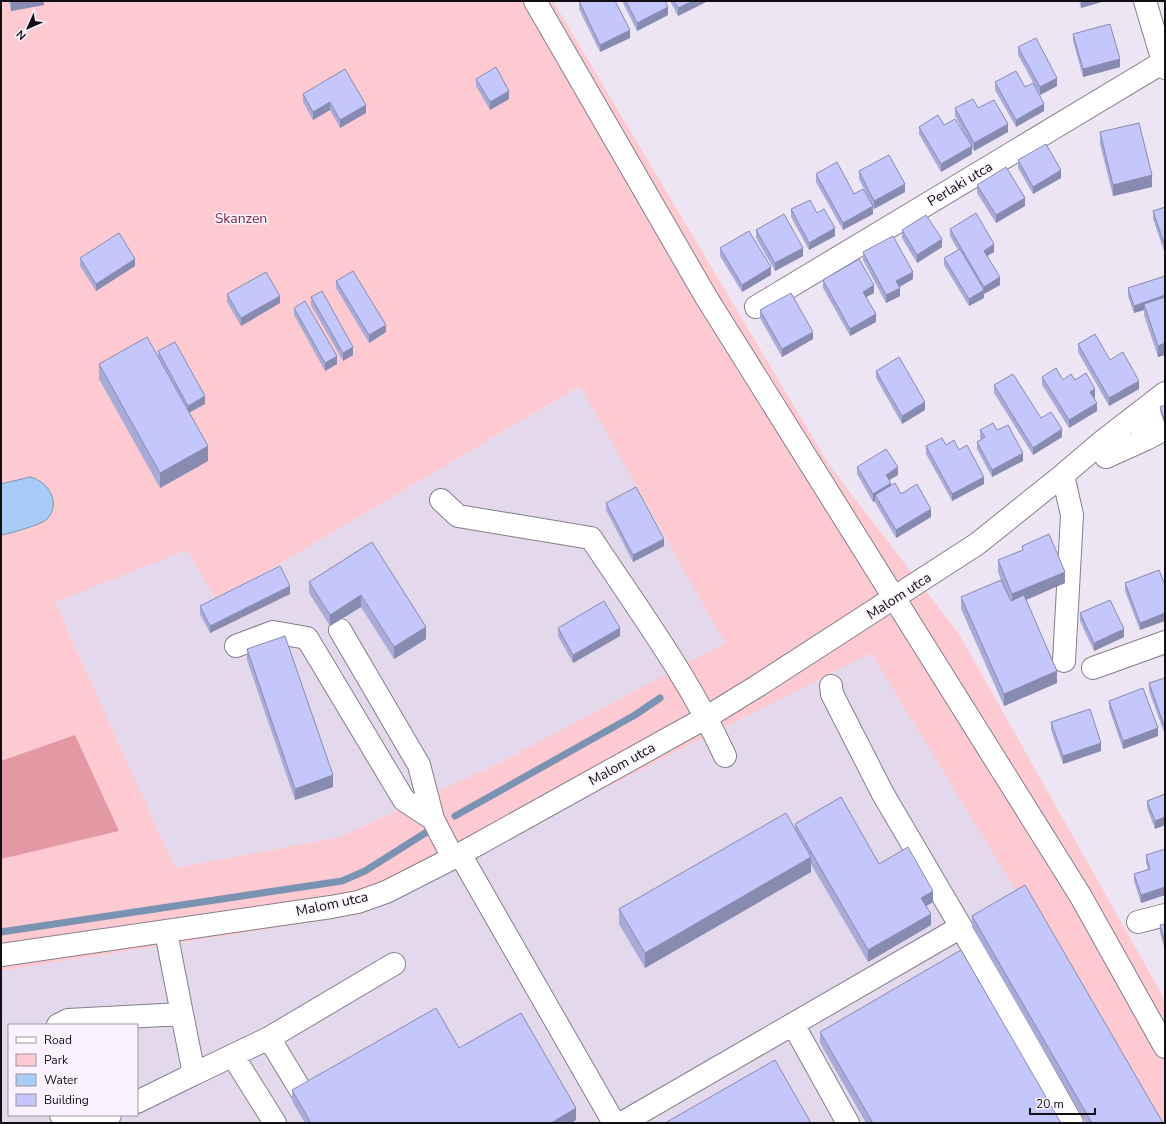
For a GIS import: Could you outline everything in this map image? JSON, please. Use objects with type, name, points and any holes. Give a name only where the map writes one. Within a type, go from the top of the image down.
[{"type":"street","points":[[535,1],[706,297],[1080,895],[1165,1048]]},
{"type":"street","points":[[1145,1],[1164,63]]},
{"type":"street","name":"Perlaki utca","points":[[756,307],[1164,63]]},
{"type":"street","name":"Malom utca","points":[[1,955],[166,932],[358,902],[386,892],[457,856],[707,717],[895,598],[976,544],[1165,393]]},
{"type":"street","points":[[1146,439],[1140,423],[1165,406]]},
{"type":"street","points":[[1103,441],[1106,457],[1165,429]]},
{"type":"street","points":[[1063,475],[1072,515],[1064,661]]},
{"type":"street","points":[[441,500],[458,516],[591,538],[682,675],[707,717],[725,756]]},
{"type":"street","points":[[340,630],[419,765],[433,819],[457,856],[614,1123]]},
{"type":"street","points":[[236,646],[274,632],[307,638],[404,800],[433,819]]},
{"type":"street","points":[[1093,668],[1165,642]]},
{"type":"street","points":[[831,686],[835,700],[883,794],[962,927],[1072,1123]]},
{"type":"street","points":[[1138,922],[1165,914]]},
{"type":"street","points":[[622,1123],[962,927]]},
{"type":"street","points":[[166,932],[194,1074]]},
{"type":"street","points":[[138,1102],[269,1038],[394,964]]},
{"type":"street","points":[[60,1024],[68,1020],[182,1014]]},
{"type":"street","points":[[793,1024],[848,1123]]},
{"type":"street","points":[[269,1038],[303,1094]]},
{"type":"street","points":[[233,1056],[275,1123]]},
{"type":"street","points":[[68,1116],[89,1119],[105,1116]]},
{"type":"shaded area","points":[[581,386],[725,643],[497,764],[340,837],[175,868],[55,601],[187,550],[217,601]]},
{"type":"shaded area","points":[[871,653],[1157,1123],[1,1122],[1,971],[361,914],[450,867]]},
{"type":"shaded area","points":[[75,735],[119,831],[1,859],[1,761]]},
{"type":"green space","name":"Skanzen","points":[[1,1],[553,1],[829,465],[959,634],[1165,1000],[1165,1123],[1157,1123],[871,653],[450,867],[361,914],[1,971]],"holes":[[[580,386],[725,643],[497,764],[340,837],[175,868],[55,602],[187,550],[217,601]]]},
{"type":"water","points":[[30,477],[37,479],[42,483],[51,494],[53,506],[51,513],[44,521],[18,531],[1,535],[1,484]]},
{"type":"building","points":[[579,1],[615,1],[630,30],[600,45]]},
{"type":"building","points":[[626,1],[665,1],[668,7],[637,23]]},
{"type":"building","points":[[674,1],[693,1],[678,8]]},
{"type":"building","points":[[1110,24],[1120,59],[1083,69],[1073,34]]},
{"type":"building","points":[[1036,38],[1057,78],[1040,87],[1018,47]]},
{"type":"building","points":[[496,67],[509,91],[490,102],[476,79]]},
{"type":"building","points":[[345,69],[366,105],[340,120],[330,102],[313,112],[303,94]]},
{"type":"building","points":[[1016,71],[1025,87],[1033,83],[1044,104],[1016,120],[995,82]]},
{"type":"building","points":[[973,99],[978,108],[994,100],[1008,124],[974,143],[955,108]]},
{"type":"building","points":[[938,115],[944,125],[955,119],[972,146],[941,164],[919,127]]},
{"type":"building","points":[[1139,123],[1152,175],[1113,185],[1100,132]]},
{"type":"building","points":[[1046,144],[1061,170],[1033,187],[1018,160]]},
{"type":"building","points":[[889,155],[905,184],[874,201],[859,171]]},
{"type":"building","points":[[837,162],[854,194],[863,189],[873,206],[843,223],[816,174]]},
{"type":"building","points":[[1006,167],[1025,198],[996,215],[977,185]]},
{"type":"building","points":[[810,200],[817,213],[824,209],[835,228],[809,243],[791,209]]},
{"type":"building","points":[[1165,207],[1165,243],[1164,243],[1153,211]]},
{"type":"building","points":[[976,213],[994,244],[984,251],[1000,277],[984,287],[950,229]]},
{"type":"building","points":[[784,214],[803,248],[775,263],[756,230]]},
{"type":"building","points":[[926,215],[942,239],[917,255],[902,230]]},
{"type":"building","points":[[749,231],[771,267],[742,285],[720,248]]},
{"type":"building","points":[[119,233],[135,259],[96,284],[80,258]]},
{"type":"building","points":[[893,236],[913,272],[896,281],[900,288],[886,295],[863,252]]},
{"type":"building","points":[[960,249],[984,290],[969,299],[944,258]]},
{"type":"building","points":[[859,259],[874,285],[863,292],[876,314],[850,329],[823,280]]},
{"type":"building","points":[[353,271],[386,325],[369,335],[336,281]]},
{"type":"building","points":[[266,272],[280,296],[241,318],[227,294]]},
{"type":"building","points":[[1165,276],[1165,295],[1134,306],[1128,288]]},
{"type":"building","points":[[322,291],[353,347],[343,353],[311,297]]},
{"type":"building","points":[[791,293],[813,332],[782,349],[760,310]]},
{"type":"building","points":[[1165,297],[1165,343],[1158,346],[1144,304]]},
{"type":"building","points":[[305,301],[337,356],[325,363],[294,308]]},
{"type":"building","points":[[1095,334],[1110,360],[1123,352],[1139,381],[1109,398],[1078,344]]},
{"type":"building","points":[[147,337],[208,446],[160,473],[99,364]]},
{"type":"building","points":[[175,342],[205,396],[188,406],[158,351]]},
{"type":"building","points":[[899,357],[925,402],[902,416],[876,371]]},
{"type":"building","points":[[1056,368],[1063,380],[1071,374],[1075,380],[1086,373],[1095,389],[1090,392],[1097,403],[1069,420],[1042,377]]},
{"type":"building","points":[[1013,374],[1041,418],[1051,412],[1062,429],[1033,448],[994,385]]},
{"type":"building","points":[[1165,405],[1165,422],[1160,407]]},
{"type":"building","points":[[993,423],[997,430],[1008,425],[1023,453],[992,470],[977,442],[985,437],[980,430]]},
{"type":"building","points":[[942,438],[946,445],[954,440],[959,450],[967,445],[984,477],[952,494],[926,446]]},
{"type":"building","points":[[886,449],[898,467],[886,475],[891,483],[873,494],[857,467]]},
{"type":"building","points":[[895,483],[901,494],[917,484],[931,509],[896,530],[875,495]]},
{"type":"building","points":[[636,487],[664,539],[633,555],[606,503]]},
{"type":"building","points":[[1049,534],[1065,572],[1012,594],[998,560],[1023,550],[1022,546]]},
{"type":"building","points":[[372,542],[426,627],[394,647],[361,595],[330,615],[309,582]]},
{"type":"building","points":[[280,566],[290,586],[210,626],[200,606]]},
{"type":"building","points":[[1159,570],[1165,585],[1165,613],[1140,623],[1125,583]]},
{"type":"building","points":[[1001,580],[1011,601],[1024,595],[1057,671],[1004,694],[961,597]]},
{"type":"building","points":[[1110,600],[1124,629],[1094,643],[1080,613]]},
{"type":"building","points":[[604,601],[620,628],[573,655],[558,628]]},
{"type":"building","points":[[285,636],[333,775],[295,789],[247,649]]},
{"type":"building","points":[[1165,678],[1165,728],[1149,683]]},
{"type":"building","points":[[1143,688],[1158,728],[1123,741],[1109,701]]},
{"type":"building","points":[[1090,709],[1101,743],[1063,756],[1051,722]]},
{"type":"building","points":[[1165,794],[1165,817],[1155,821],[1147,801]]},
{"type":"building","points":[[841,797],[879,864],[908,847],[933,891],[921,898],[931,914],[868,950],[795,824]]},
{"type":"building","points":[[786,813],[811,857],[645,953],[619,909]]},
{"type":"building","points":[[1165,849],[1165,887],[1141,895],[1134,874],[1150,869],[1146,855]]},
{"type":"building","points":[[1025,885],[1163,1123],[1092,1123],[972,916]]},
{"type":"building","points":[[1165,924],[1165,942],[1160,925]]},
{"type":"building","points":[[961,950],[1061,1123],[873,1123],[820,1032]]},
{"type":"building","points":[[436,1008],[459,1048],[521,1013],[576,1108],[551,1123],[311,1123],[292,1090]]},
{"type":"building","points":[[775,1060],[811,1123],[665,1123]]},
{"type":"waterway","points":[[455,816],[635,715],[660,698]]},
{"type":"waterway","points":[[1,932],[342,881],[365,871],[430,830]]}]
